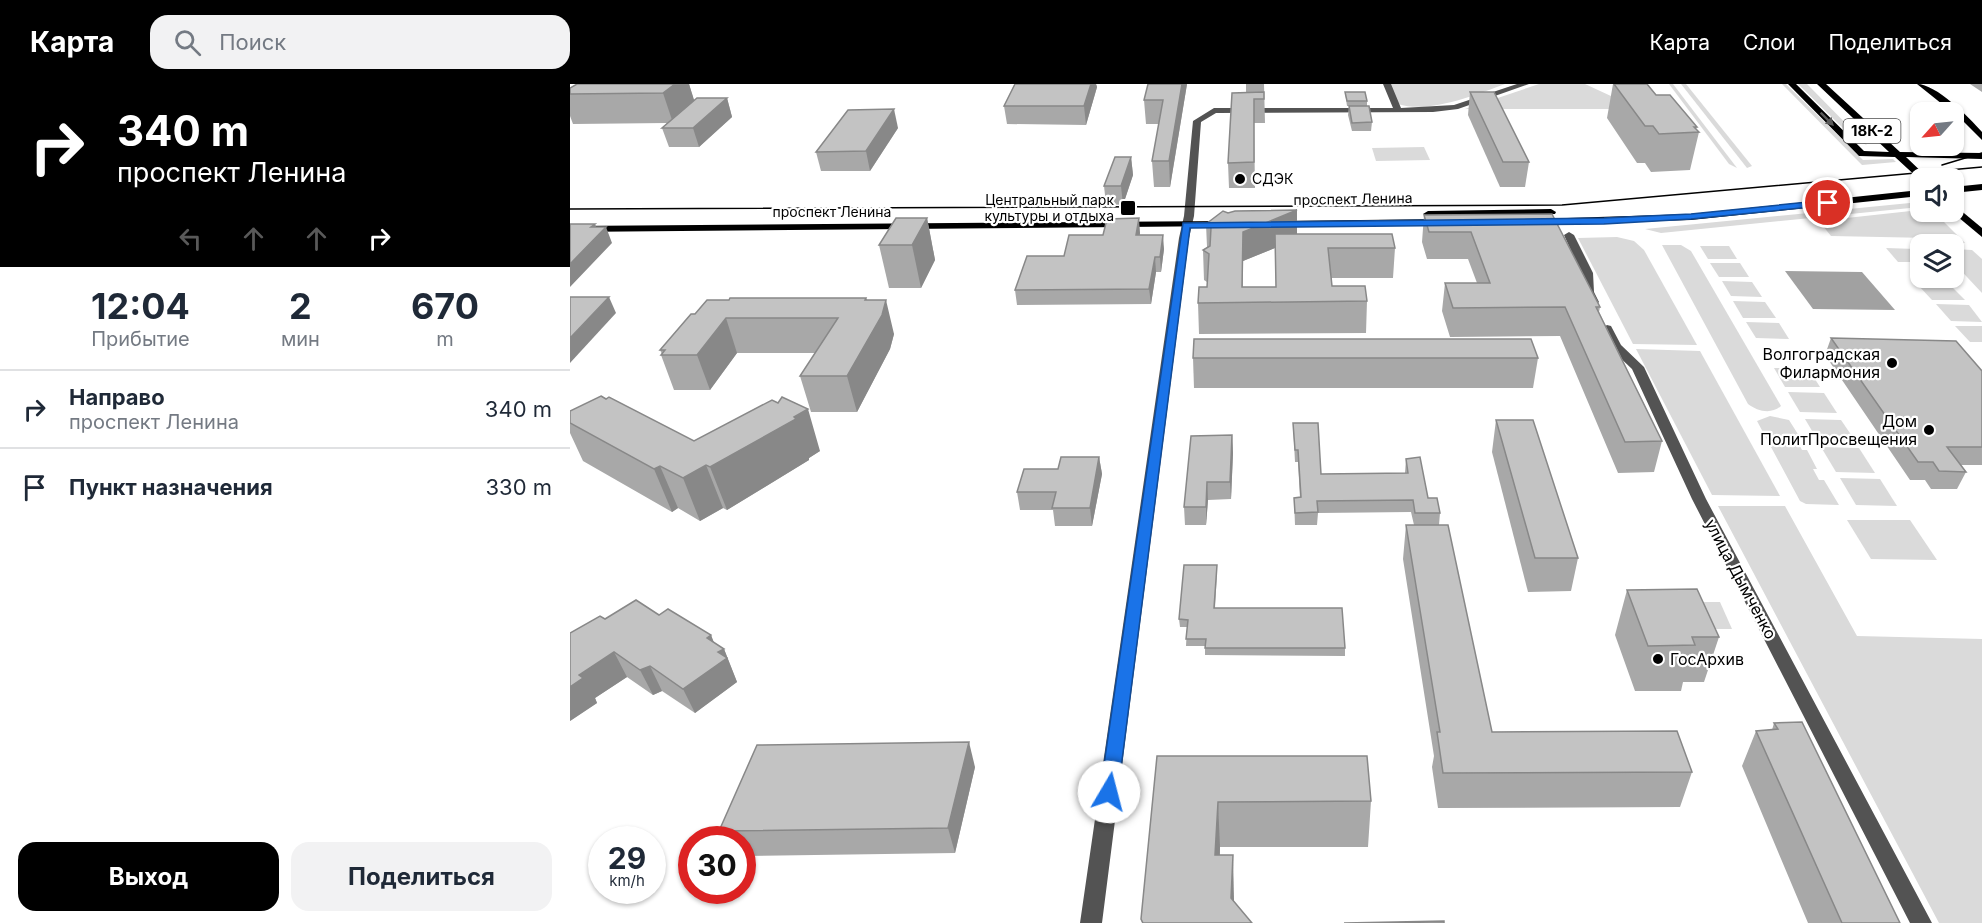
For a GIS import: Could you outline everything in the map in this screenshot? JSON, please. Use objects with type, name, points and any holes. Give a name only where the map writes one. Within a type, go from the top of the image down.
[{"type":"main road","points":[[1792,84],[1862,154],[1982,156]]},
{"type":"main road","name":"18К-2","points":[[1821,84],[1912,168]]},
{"type":"main road","points":[[1921,84],[1965,118],[1982,137]]},
{"type":"main road","points":[[1964,183],[1982,181]]},
{"type":"main road","points":[[1964,189],[1982,187]]},
{"type":"main road","name":"проспект Ленина","points":[[1910,188],[1618,212],[1268,220],[1628,220],[1691,217],[1910,194]]},
{"type":"main road","name":"проспект Ленина","points":[[570,229],[1188,221],[1234,216]]},
{"type":"main road","points":[[1964,217],[1982,234]]},
{"type":"main road","name":"проспект Ленина","points":[[570,220],[1188,221],[1243,224]]},
{"type":"street","points":[[1388,84],[1398,111]]},
{"type":"street","points":[[1091,923],[1188,221],[1197,121],[1214,111],[1398,111],[1455,107],[1525,84]]},
{"type":"street","name":"улица Дымченко","points":[[1569,235],[1587,273],[1588,292],[1616,347],[1638,368],[1699,499],[1921,923]]},
{"type":"shaded area","points":[[1390,84],[1505,84],[1452,102],[1424,107],[1398,104]]},
{"type":"shaded area","points":[[1539,84],[1585,84],[1639,109],[1465,109]]},
{"type":"shaded area","points":[[1669,84],[1673,84],[1737,168],[1729,164]]},
{"type":"shaded area","points":[[1681,84],[1686,84],[1752,166],[1747,168]]},
{"type":"shaded area","points":[[1782,84],[1786,84],[1863,160],[1893,159],[1896,162],[1862,165]]},
{"type":"shaded area","points":[[1798,84],[1807,84],[1867,145],[1855,140]]},
{"type":"shaded area","points":[[1424,147],[1430,160],[1376,161],[1372,148]]},
{"type":"shaded area","points":[[1910,203],[1910,208],[1661,233],[1645,229]]},
{"type":"shaded area","points":[[1910,211],[1910,222],[1944,222],[1956,234],[1910,234],[1910,238],[1831,236],[1819,221]]},
{"type":"shaded area","points":[[1617,237],[1634,241],[1644,250],[1697,345],[1633,344],[1578,238]]},
{"type":"shaded area","points":[[1662,245],[1681,245],[1691,251],[1781,406],[1777,409],[1764,411],[1748,404]]},
{"type":"shaded area","points":[[1700,246],[1729,246],[1737,259],[1708,259]]},
{"type":"shaded area","points":[[1886,248],[1910,249],[1910,262],[1898,262]]},
{"type":"shaded area","points":[[1964,250],[1972,250],[1982,259],[1982,293],[1964,274]]},
{"type":"shaded area","points":[[1710,263],[1740,263],[1749,277],[1719,277]]},
{"type":"shaded area","points":[[1785,271],[1862,272],[1895,310],[1813,309]]},
{"type":"shaded area","points":[[1722,281],[1752,282],[1762,297],[1731,296]]},
{"type":"shaded area","points":[[1921,288],[1953,288],[1965,300],[1932,300]]},
{"type":"shaded area","points":[[1733,301],[1765,302],[1776,318],[1743,318]]},
{"type":"shaded area","points":[[1936,304],[1969,305],[1982,322],[1951,321]]},
{"type":"shaded area","points":[[1746,322],[1779,323],[1789,339],[1756,338]]},
{"type":"shaded area","points":[[1955,326],[1982,326],[1982,342],[1970,342]]},
{"type":"shaded area","points":[[1636,349],[1700,351],[1780,496],[1712,495]]},
{"type":"shaded area","points":[[1774,368],[1808,368],[1820,387],[1785,387]]},
{"type":"shaded area","points":[[1788,392],[1824,393],[1837,413],[1800,412]]},
{"type":"shaded area","points":[[1770,416],[1789,420],[1801,439],[1796,439],[1802,450],[1807,450],[1817,469],[1813,469],[1819,480],[1824,480],[1839,505],[1806,504],[1800,501],[1757,421]]},
{"type":"shaded area","points":[[1805,419],[1841,420],[1856,442],[1818,441]]},
{"type":"shaded area","points":[[1821,447],[1859,448],[1875,473],[1836,472]]},
{"type":"shaded area","points":[[1840,478],[1880,479],[1897,506],[1856,505]]},
{"type":"shaded area","points":[[1718,506],[1785,506],[1857,636],[1982,639],[1982,923],[1939,923]]},
{"type":"shaded area","points":[[1847,520],[1910,520],[1937,560],[1871,559]]},
{"type":"shaded area","points":[[1691,602],[1720,602],[1732,629],[1703,629]]},
{"type":"building","points":[[577,84],[675,84],[663,93],[570,94],[570,88]]},
{"type":"building","points":[[1015,84],[1091,84],[1084,106],[1004,106]]},
{"type":"building","points":[[1148,84],[1182,84],[1169,161],[1152,161],[1163,100],[1144,100]]},
{"type":"building","points":[[1614,84],[1647,84],[1656,95],[1670,95],[1699,132],[1659,134],[1653,126],[1645,126]]},
{"type":"building","points":[[1264,92],[1264,99],[1254,99],[1254,162],[1228,163],[1232,93]]},
{"type":"building","points":[[1345,92],[1365,92],[1367,101],[1347,101]]},
{"type":"building","points":[[1470,92],[1494,92],[1529,162],[1503,162]]},
{"type":"building","points":[[697,98],[727,98],[693,128],[662,128]]},
{"type":"building","points":[[1349,106],[1369,106],[1372,122],[1352,123]]},
{"type":"building","points":[[894,109],[866,151],[816,152],[848,110]]},
{"type":"building","points":[[1115,157],[1131,157],[1121,186],[1104,186]]},
{"type":"building","points":[[1297,210],[1243,232],[1242,287],[1276,287],[1275,234],[1392,234],[1395,248],[1328,248],[1332,286],[1365,286],[1367,301],[1198,303],[1199,287],[1207,287],[1209,254],[1203,250],[1210,246],[1211,228],[1206,224],[1223,211],[1228,213]]},
{"type":"building","points":[[1552,214],[1600,307],[1596,307],[1662,441],[1625,442],[1565,307],[1453,308],[1445,283],[1490,283],[1471,232],[1429,232],[1424,215]]},
{"type":"building","points":[[896,218],[927,218],[912,245],[879,245]]},
{"type":"building","points":[[1139,218],[1136,235],[1163,235],[1160,257],[1155,257],[1149,289],[1015,290],[1027,256],[1064,256],[1069,235],[1103,235],[1107,219]]},
{"type":"building","points":[[570,224],[595,224],[591,227],[606,227],[570,264]]},
{"type":"building","points":[[570,297],[609,297],[570,338]]},
{"type":"building","points":[[730,298],[886,300],[882,315],[847,376],[800,376],[838,318],[726,318],[697,355],[661,355],[665,350],[660,350],[691,314],[695,314],[707,300],[729,300]]},
{"type":"building","name":"Дом ПолитПросвещения","points":[[1831,338],[1956,341],[1982,371],[1982,447],[1947,447],[1966,472],[1939,471],[1933,462],[1918,462]]},
{"type":"building","points":[[1194,339],[1531,339],[1538,358],[1193,358]]},
{"type":"building","points":[[601,396],[606,399],[609,397],[694,441],[772,400],[778,403],[782,397],[808,409],[794,417],[796,419],[710,467],[706,465],[683,478],[660,466],[654,469],[570,423],[570,411]]},
{"type":"building","points":[[1496,420],[1533,420],[1578,558],[1535,558]]},
{"type":"building","points":[[1293,423],[1318,423],[1321,474],[1408,473],[1406,459],[1420,457],[1428,498],[1437,498],[1440,513],[1415,513],[1413,500],[1317,501],[1318,512],[1295,513],[1294,498],[1301,497],[1298,450],[1295,450]]},
{"type":"building","points":[[1232,435],[1230,482],[1207,482],[1206,507],[1184,507],[1191,436]]},
{"type":"building","points":[[1061,457],[1099,457],[1090,508],[1052,508],[1056,492],[1017,492],[1024,469],[1058,469]]},
{"type":"building","points":[[1406,525],[1448,525],[1492,732],[1677,731],[1692,772],[1443,773],[1437,732],[1440,732]]},
{"type":"building","points":[[1184,565],[1217,565],[1214,608],[1342,608],[1345,648],[1205,648],[1206,639],[1186,639],[1188,620],[1179,619]]},
{"type":"building","points":[[1697,589],[1719,637],[1692,637],[1695,645],[1648,646],[1627,590]]},
{"type":"building","points":[[636,600],[659,615],[668,609],[711,635],[707,638],[724,649],[718,652],[727,658],[683,689],[650,666],[640,670],[614,652],[579,675],[583,678],[570,687],[570,633],[600,616],[605,619]]},
{"type":"building","points":[[1802,722],[1900,923],[1842,923],[1756,731],[1778,729],[1774,723]]},
{"type":"building","points":[[969,742],[948,828],[756,831],[756,826],[721,826],[757,745]]},
{"type":"building","points":[[1157,756],[1367,756],[1371,801],[1218,802],[1215,855],[1233,855],[1231,898],[1252,923],[1143,923],[1141,919]]},
{"type":"building","points":[[1444,921],[1444,923],[1344,923]]},
{"type":"tram line","points":[[1942,165],[1982,153]]},
{"type":"tram line","points":[[570,209],[1562,205],[1982,167]]},
{"type":"place","name":"СДЭК","points":[[1240,179]]},
{"type":"place","name":"Центральный парк культуры и отдыха","points":[[1128,208]]},
{"type":"place","name":"Волгоградская Филармония","points":[[1892,363]]},
{"type":"place","name":"Дом ПолитПросвещения","points":[[1929,430]]},
{"type":"place","name":"ГосАрхив","points":[[1658,659]]},
{"type":"route","points":[[1109,792],[1186,225],[1604,221],[1691,217],[1828,203]]}]
